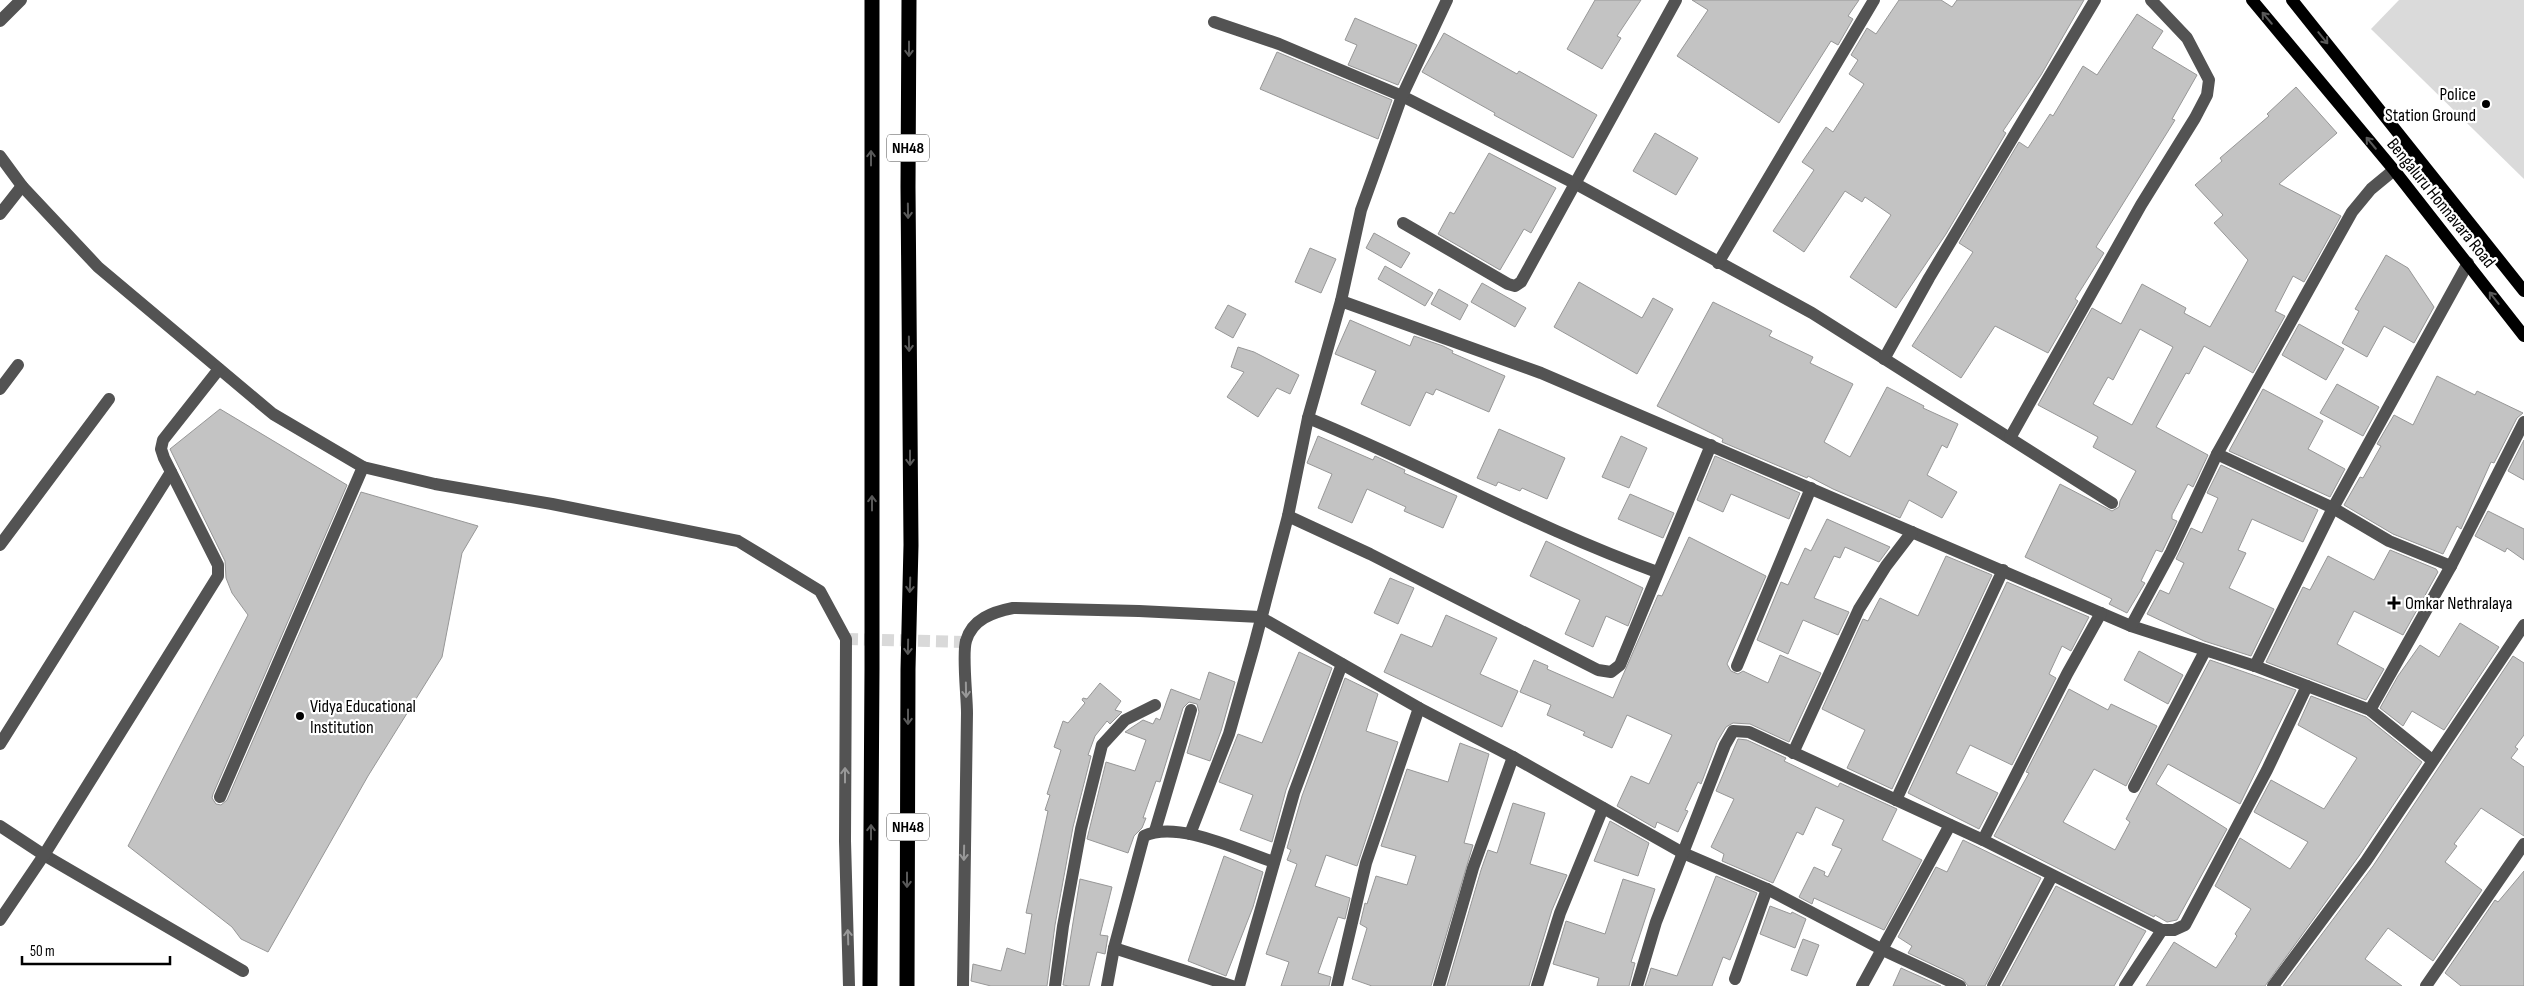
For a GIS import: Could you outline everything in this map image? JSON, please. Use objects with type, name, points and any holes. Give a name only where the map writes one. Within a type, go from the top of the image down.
[{"type":"highway","name":"NH48","points":[[870,986],[872,0]]},
{"type":"highway","name":"NH48","points":[[907,986],[908,626],[911,545],[909,0]]},
{"type":"main road","name":"Bengaluru Honnavara Road","points":[[2252,0],[2394,170],[2524,336]]},
{"type":"main road","name":"Bengaluru Honnavara Road","points":[[2292,0],[2524,291]]},
{"type":"street","points":[[0,21],[21,0]]},
{"type":"street","points":[[1190,834],[1229,734],[1288,516],[1308,418],[1341,301],[1361,210],[1402,96],[1447,0]]},
{"type":"street","points":[[1403,223],[1508,284],[1515,286],[1521,282],[1676,0]]},
{"type":"street","points":[[1718,263],[1874,0]]},
{"type":"street","points":[[1884,359],[1952,238],[2095,0]]},
{"type":"street","points":[[2010,438],[2141,205],[2196,118],[2207,94],[2208,80],[2187,38],[2152,0]]},
{"type":"street","points":[[1214,22],[1279,44],[1402,96],[1576,184],[1812,313],[2112,503]]},
{"type":"street","points":[[0,156],[22,186],[98,267],[273,414],[363,467],[435,484],[552,504],[738,541],[820,591],[846,639],[845,831],[849,986]]},
{"type":"street","points":[[2131,626],[2171,552],[2217,454],[2352,212],[2371,189],[2394,170]]},
{"type":"street","points":[[0,214],[22,186]]},
{"type":"street","points":[[2254,666],[2333,508],[2468,263]]},
{"type":"street","points":[[1341,301],[1541,373],[2131,626],[2254,666],[2370,710],[2432,760]]},
{"type":"street","points":[[0,389],[18,365]]},
{"type":"street","points":[[0,920],[44,855],[218,576],[218,565],[161,449],[163,440],[219,369]]},
{"type":"street","points":[[2,538],[109,399]]},
{"type":"street","points":[[1308,418],[1378,447],[1597,548],[1657,572]]},
{"type":"street","points":[[2370,710],[2451,566],[2524,422]]},
{"type":"street","points":[[1288,516],[1370,554],[1598,670],[1611,672],[1620,665],[1711,445]]},
{"type":"street","points":[[2217,454],[2333,508],[2388,541],[2451,566]]},
{"type":"street","points":[[220,797],[363,467]]},
{"type":"street","points":[[0,744],[171,472]]},
{"type":"street","points":[[1736,666],[1810,488]]},
{"type":"street","points":[[1793,753],[1859,609],[1886,566],[1912,532]]},
{"type":"street","points":[[1896,800],[2003,570]]},
{"type":"street","points":[[963,986],[967,707],[965,642],[971,630],[983,618],[996,612],[1013,608],[1139,611],[1260,617],[1419,708],[1513,757],[1683,853],[1767,889],[1883,950],[1960,986]]},
{"type":"street","points":[[1983,840],[2067,674],[2101,613]]},
{"type":"street","points":[[2273,986],[2366,861],[2524,625]]},
{"type":"street","points":[[2134,787],[2205,651]]},
{"type":"street","points":[[1239,986],[1294,793],[1342,664]]},
{"type":"street","points":[[1637,986],[1656,922],[1733,731],[1749,732],[1983,840],[2162,930],[2174,930],[2185,925],[2267,770],[2307,686]]},
{"type":"street","points":[[1055,986],[1063,926],[1081,828],[1102,745],[1125,720],[1155,705]]},
{"type":"street","points":[[1338,986],[1366,863],[1419,708]]},
{"type":"street","points":[[1155,831],[1191,710]]},
{"type":"street","points":[[1439,986],[1473,868],[1513,757]]},
{"type":"street","points":[[1537,986],[1560,913],[1603,808]]},
{"type":"street","points":[[0,826],[44,855],[243,970]]},
{"type":"street","points":[[1862,986],[1950,826]]},
{"type":"street","points":[[1107,986],[1114,948],[1144,836],[1155,831],[1190,834],[1274,862]]},
{"type":"street","points":[[2426,986],[2524,844]]},
{"type":"street","points":[[1993,986],[2052,876]]},
{"type":"street","points":[[1735,979],[1767,889]]},
{"type":"street","points":[[2125,986],[2162,930]]},
{"type":"street","points":[[1114,948],[1232,986]]},
{"type":"shaded area","name":"Police Station Ground","points":[[2399,0],[2524,0],[2524,179],[2371,29]]},
{"type":"building","points":[[1595,0],[1641,0],[1617,36],[1621,38],[1602,69],[1567,49]]},
{"type":"building","points":[[1692,0],[1859,0],[1848,16],[1853,19],[1838,45],[1831,41],[1779,123],[1677,56],[1708,10]]},
{"type":"building","points":[[1899,0],[1941,0],[1952,7],[1957,0],[2084,0],[2041,75],[2003,131],[2006,133],[1946,234],[1896,308],[1850,277],[1891,215],[1865,197],[1862,202],[1845,191],[1804,252],[1773,231],[1814,170],[1802,162],[1826,127],[1833,132],[1864,84],[1849,74],[1858,60],[1851,55],[1867,28],[1876,34]]},
{"type":"building","points":[[2137,14],[2163,31],[2152,48],[2197,75],[2172,119],[2175,120],[2096,247],[2104,253],[2075,299],[2078,301],[2048,353],[1995,326],[1961,378],[1912,346],[1973,252],[1959,243],[2019,142],[2028,148],[2050,114],[2053,116],[2083,66],[2097,75]]},
{"type":"building","points":[[1355,18],[1417,45],[1398,85],[1348,65],[1357,45],[1345,40]]},
{"type":"building","points":[[1444,33],[1517,74],[1519,71],[1597,115],[1573,158],[1494,115],[1495,113],[1422,72]]},
{"type":"building","points":[[1277,52],[1392,100],[1378,139],[1260,89]]},
{"type":"building","points":[[2296,87],[2337,133],[2279,184],[2341,216],[2304,282],[2293,276],[2275,311],[2285,316],[2253,373],[2204,346],[2189,374],[2186,373],[2156,427],[2208,455],[2193,487],[2188,484],[2172,515],[2172,519],[2177,521],[2162,552],[2156,550],[2141,581],[2145,583],[2127,613],[2109,604],[2112,599],[2025,557],[2060,484],[2112,511],[2119,507],[2120,501],[2136,471],[2093,447],[2098,437],[2038,405],[2092,308],[2121,324],[2142,284],[2186,308],[2184,313],[2210,327],[2248,260],[2214,223],[2223,215],[2195,185],[2222,161],[2220,158],[2269,116],[2267,114]],"holes":[[[2140,329],[2173,347],[2132,425],[2093,404],[2108,377],[2113,380]]]},
{"type":"building","points":[[1655,133],[1698,158],[1676,195],[1633,171]]},
{"type":"building","points":[[1489,153],[1556,188],[1531,233],[1524,229],[1500,270],[1438,234],[1450,212],[1454,214]]},
{"type":"building","points":[[1374,233],[1410,253],[1401,268],[1366,248]]},
{"type":"building","points":[[1310,248],[1336,259],[1321,293],[1295,282]]},
{"type":"building","points":[[2386,255],[2408,268],[2434,307],[2414,343],[2384,326],[2367,357],[2342,343],[2359,311],[2355,309]]},
{"type":"building","points":[[1385,266],[1433,293],[1425,306],[1378,279]]},
{"type":"building","points":[[1579,282],[1642,318],[1653,298],[1673,309],[1637,374],[1554,327]]},
{"type":"building","points":[[1482,283],[1526,308],[1515,327],[1471,302]]},
{"type":"building","points":[[1439,289],[1468,305],[1460,320],[1431,304]]},
{"type":"building","points":[[1713,302],[1772,331],[1769,336],[1813,357],[1810,363],[1853,384],[1824,442],[1850,457],[1887,387],[1924,406],[1923,408],[1958,424],[1947,448],[1942,445],[1927,475],[1957,492],[1942,518],[1909,500],[1900,518],[1808,476],[1807,478],[1722,442],[1723,439],[1657,406]]},
{"type":"building","points":[[1228,305],[1246,314],[1233,338],[1215,328]]},
{"type":"building","points":[[1350,320],[1410,346],[1414,336],[1443,346],[1453,351],[1452,353],[1505,376],[1489,412],[1436,389],[1433,395],[1426,392],[1410,426],[1361,404],[1376,371],[1335,354]]},
{"type":"building","points":[[2299,324],[2344,349],[2326,380],[2282,355]]},
{"type":"building","points":[[1238,347],[1254,352],[1299,375],[1290,394],[1277,388],[1258,417],[1227,397],[1244,372],[1231,367]]},
{"type":"building","points":[[2437,376],[2475,395],[2477,391],[2523,413],[2517,418],[2494,463],[2491,462],[2461,529],[2457,526],[2443,554],[2393,534],[2344,505],[2360,477],[2363,478],[2381,446],[2377,444],[2394,415],[2413,425]]},
{"type":"building","points":[[2337,384],[2379,407],[2363,436],[2320,413]]},
{"type":"building","points":[[2263,389],[2323,421],[2308,449],[2345,469],[2330,497],[2229,451]]},
{"type":"building","name":"Vidya Educational Institution","points":[[220,409],[347,485],[213,794],[212,798],[216,804],[221,805],[227,800],[361,492],[478,526],[462,553],[442,657],[368,776],[268,952],[241,939],[232,927],[128,846],[248,615],[232,593],[226,578],[225,561],[170,449]]},
{"type":"building","points":[[1499,429],[1565,458],[1547,499],[1522,488],[1520,491],[1498,482],[1496,486],[1477,478]]},
{"type":"building","points":[[1318,436],[1373,460],[1375,456],[1405,470],[1404,473],[1457,496],[1443,528],[1404,511],[1406,507],[1367,489],[1352,523],[1318,508],[1332,474],[1307,463]]},
{"type":"building","points":[[1621,436],[1647,448],[1629,488],[1602,477]]},
{"type":"building","points":[[2524,440],[2524,480],[2508,471]]},
{"type":"building","points":[[1715,456],[1800,493],[1789,519],[1731,494],[1723,512],[1697,500]]},
{"type":"building","points":[[2221,465],[2318,510],[2303,542],[2252,519],[2238,550],[2246,553],[2229,588],[2274,609],[2251,656],[2204,641],[2147,614],[2160,590],[2169,594],[2184,563],[2176,559],[2191,528],[2202,533],[2218,498],[2207,493]]},
{"type":"building","points":[[1630,494],[1674,513],[1663,538],[1618,519]]},
{"type":"building","points":[[2488,511],[2524,529],[2524,560],[2507,548],[2505,552],[2475,536]]},
{"type":"building","points":[[1827,519],[1890,547],[1879,562],[1845,547],[1840,558],[1834,556],[1814,598],[1849,612],[1838,635],[1803,620],[1788,654],[1757,640],[1781,582],[1788,585],[1805,548],[1811,551]]},
{"type":"building","points":[[1689,537],[1766,576],[1727,664],[1731,671],[1738,674],[1743,671],[1768,683],[1780,655],[1821,673],[1789,742],[1750,724],[1733,723],[1726,727],[1717,742],[1701,784],[1698,782],[1685,810],[1688,811],[1678,832],[1657,822],[1655,828],[1617,806],[1631,776],[1649,784],[1672,735],[1627,715],[1612,748],[1583,735],[1585,732],[1547,715],[1551,705],[1520,692],[1534,660],[1548,666],[1547,669],[1613,698],[1658,595],[1662,596]]},
{"type":"building","points":[[1546,541],[1643,588],[1628,626],[1606,616],[1593,647],[1565,634],[1580,600],[1530,576]]},
{"type":"building","points":[[2390,550],[2436,569],[2438,572],[2403,635],[2354,611],[2337,644],[2384,669],[2366,700],[2266,662],[2303,587],[2310,590],[2328,556],[2374,580]]},
{"type":"building","points":[[1946,556],[1992,575],[1892,789],[1847,768],[1865,730],[1822,709],[1863,619],[1868,621],[1880,598],[1918,616]]},
{"type":"building","points":[[1390,578],[1414,588],[1398,624],[1374,613]]},
{"type":"building","points":[[2007,582],[2089,617],[2071,651],[2062,646],[2049,674],[2056,678],[2012,765],[1970,745],[1956,773],[1998,793],[1979,829],[1908,793]]},
{"type":"building","points":[[1446,615],[1497,638],[1480,674],[1518,691],[1502,727],[1384,672],[1401,634],[1432,647]]},
{"type":"building","points":[[2460,623],[2499,647],[2444,730],[2412,711],[2403,726],[2380,708],[2398,676],[2420,645],[2439,657]]},
{"type":"building","points":[[2139,651],[2183,675],[2168,704],[2124,680]]},
{"type":"building","points":[[1299,652],[1332,668],[1286,790],[1272,842],[1240,830],[1253,795],[1219,782],[1238,734],[1262,743]]},
{"type":"building","points":[[2513,656],[2524,663],[2524,735],[2515,747],[2518,749],[2511,758],[2524,767],[2524,836],[2481,808],[2454,844],[2457,846],[2445,862],[2482,890],[2433,961],[2388,928],[2365,959],[2402,986],[2283,986],[2373,866]]},
{"type":"building","points":[[2210,660],[2296,690],[2240,804],[2168,764],[2156,784],[2227,829],[2177,920],[2167,922],[2155,915],[2154,917],[1994,836],[2029,773],[2026,772],[2069,689],[2108,710],[2111,704],[2157,726],[2126,786],[2094,769],[2063,822],[2115,850],[2130,822],[2126,819]]},
{"type":"building","points":[[1209,672],[1235,682],[1210,761],[1187,753],[1199,712],[1197,704],[1189,702],[1183,708],[1160,782],[1156,781],[1143,818],[1146,818],[1142,828],[1134,836],[1128,853],[1087,839],[1106,762],[1135,771],[1146,740],[1125,732],[1143,720],[1153,724],[1156,718],[1160,720],[1171,689],[1200,700]]},
{"type":"building","points":[[1345,678],[1378,694],[1366,731],[1398,742],[1357,866],[1326,855],[1315,886],[1350,898],[1345,919],[1338,917],[1318,973],[1331,977],[1329,986],[1281,986],[1289,962],[1266,954],[1297,864],[1287,860],[1291,850],[1287,848],[1302,796]]},
{"type":"building","points":[[1100,683],[1121,701],[1115,710],[1122,712],[1110,724],[1107,721],[1095,736],[1088,755],[1091,756],[1073,827],[1055,925],[1047,986],[991,986],[971,981],[973,964],[1001,971],[1007,948],[1025,954],[1032,914],[1026,913],[1048,811],[1045,810],[1050,795],[1047,794],[1061,750],[1054,747],[1063,721],[1068,723],[1085,703],[1082,700],[1083,698],[1087,699]]},
{"type":"building","points":[[2311,696],[2366,717],[2422,762],[2359,856],[2265,986],[2146,986],[2174,942],[2216,968],[2237,936],[2235,934],[2251,909],[2215,886],[2240,838],[2290,869],[2308,842],[2254,812],[2271,780],[2324,809],[2357,758],[2298,725]]},
{"type":"building","points":[[1738,739],[1747,740],[1786,758],[1784,761],[1838,787],[1840,783],[1897,809],[1882,840],[1922,860],[1884,930],[1814,898],[1812,904],[1799,897],[1814,867],[1825,872],[1824,875],[1828,877],[1842,849],[1832,845],[1844,820],[1816,807],[1803,835],[1797,832],[1773,883],[1722,861],[1724,854],[1711,847],[1734,799],[1716,791]]},
{"type":"building","points":[[1460,743],[1489,754],[1464,843],[1473,845],[1431,986],[1372,986],[1352,979],[1367,928],[1360,924],[1365,903],[1367,904],[1376,876],[1407,885],[1416,856],[1381,846],[1407,769],[1448,782]]},
{"type":"building","points":[[1513,803],[1545,813],[1530,864],[1567,875],[1552,910],[1529,986],[1447,986],[1488,850],[1497,853]]},
{"type":"building","points":[[1610,821],[1649,843],[1638,876],[1594,861]]},
{"type":"building","points":[[1963,840],[2041,878],[1985,986],[1968,986],[1963,979],[1908,953],[1912,946],[1898,937],[1936,867],[1947,872]]},
{"type":"building","points":[[1224,856],[1263,872],[1253,907],[1226,976],[1188,961]]},
{"type":"building","points":[[2524,871],[2524,986],[2461,986],[2445,973],[2495,900],[2498,902]]},
{"type":"building","points":[[1716,876],[1757,893],[1730,960],[1723,957],[1712,986],[1645,986],[1651,968],[1677,976]]},
{"type":"building","points":[[1080,879],[1112,887],[1100,935],[1108,936],[1105,954],[1097,952],[1089,986],[1069,986],[1063,985]]},
{"type":"building","points":[[1623,879],[1655,889],[1631,962],[1635,963],[1629,986],[1597,986],[1599,978],[1553,964],[1566,921],[1605,934]]},
{"type":"building","points":[[2056,886],[2146,931],[2114,986],[2002,986]]},
{"type":"building","points":[[1770,906],[1791,914],[1792,912],[1806,919],[1795,948],[1760,934]]},
{"type":"building","points":[[1803,939],[1819,945],[1807,976],[1791,970]]},
{"type":"building","points":[[1901,968],[1941,986],[1893,986]]},
{"type":"tunnel","points":[[846,639],[965,642]]},
{"type":"place","name":"Police Station Ground","points":[[2486,104]]},
{"type":"place","name":"Omkar Nethralaya","points":[[2394,603]]},
{"type":"place","name":"Vidya Educational Institution","points":[[300,716]]}]
